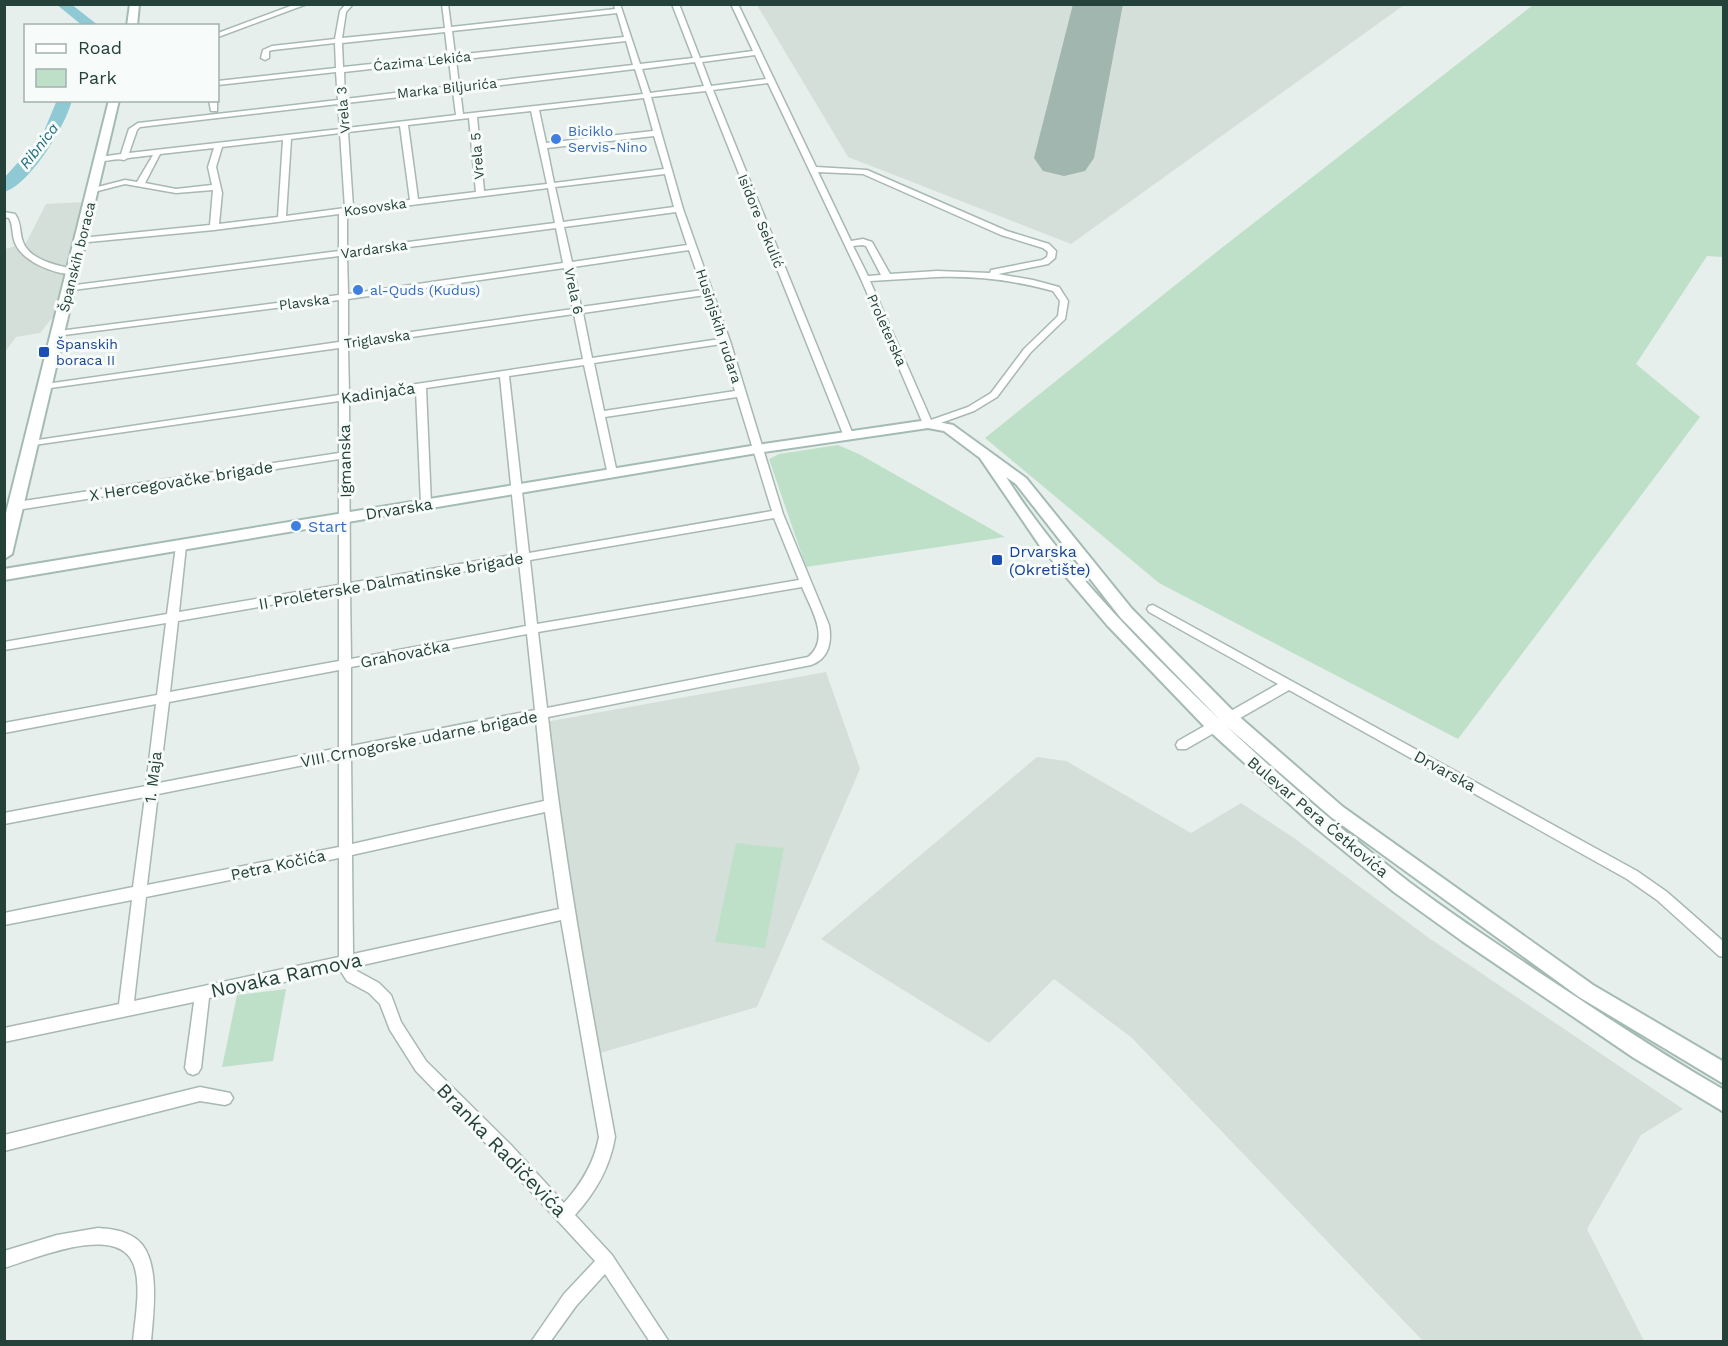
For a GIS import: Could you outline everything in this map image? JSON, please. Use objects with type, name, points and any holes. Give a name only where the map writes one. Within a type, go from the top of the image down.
[{"type":"main road","points":[[132,24],[135,4]]},
{"type":"main road","name":"Španskih boraca","points":[[5,553],[114,102]]},
{"type":"main road","points":[[757,449],[928,424]]},
{"type":"main road","name":"Bulevar Pera Ćetkovića","points":[[928,424],[948,428],[1021,481],[1126,613],[1222,722],[1380,871],[1475,940],[1676,1075],[1724,1102]]},
{"type":"main road","name":"Drvarska","points":[[4,575],[757,449]]},
{"type":"main road","name":"Bulevar Pera Ćetkovića","points":[[1222,722],[1337,812],[1465,907],[1586,991],[1724,1074]]},
{"type":"street","points":[[219,35],[304,4]]},
{"type":"street","name":"Vrela 5","points":[[445,4],[460,118]]},
{"type":"street","name":"Isidore Sekulić","points":[[675,4],[849,437]]},
{"type":"street","name":"Proleterska","points":[[734,4],[865,279],[928,424]]},
{"type":"street","name":"Vrela 3","points":[[346,211],[345,131],[338,41],[347,7]]},
{"type":"street","points":[[265,58],[266,50],[272,48],[618,8]]},
{"type":"street","name":"Husinjskih rudara","points":[[618,8],[647,96],[679,209],[725,341],[778,514],[823,625],[825,646]]},
{"type":"street","name":"Ćazima Lekića","points":[[219,83],[627,39]]},
{"type":"street","name":"Marka Biljurića","points":[[124,158],[133,129],[138,125],[757,53]]},
{"type":"street","points":[[100,159],[770,81]]},
{"type":"street","name":"Vrela 6","points":[[535,110],[612,473]]},
{"type":"street","name":"Vrela 5","points":[[473,117],[480,194]]},
{"type":"street","points":[[404,125],[414,202]]},
{"type":"street","points":[[543,146],[657,133]]},
{"type":"street","points":[[282,219],[287,137]]},
{"type":"street","points":[[214,227],[217,187],[212,167],[218,147]]},
{"type":"street","points":[[140,184],[157,154]]},
{"type":"street","points":[[812,169],[864,172],[1004,232],[1046,246],[1052,251],[1051,258],[1045,262],[991,274],[865,279]]},
{"type":"street","name":"Kosovska","points":[[81,241],[282,219],[668,171]]},
{"type":"street","points":[[93,191],[125,182],[176,191],[217,187]]},
{"type":"street","name":"Vardarska","points":[[68,289],[679,209]]},
{"type":"street","name":"Igmanska","points":[[345,963],[344,344],[346,211]]},
{"type":"street","points":[[4,214],[12,216],[19,225],[20,244],[24,250],[52,267],[74,272]]},
{"type":"street","points":[[848,244],[862,242],[869,244],[887,277]]},
{"type":"street","name":"Plavska","points":[[59,334],[345,297],[692,247]]},
{"type":"street","points":[[928,424],[962,412],[991,397],[1027,351],[1062,317],[1064,302],[1056,289],[991,274]]},
{"type":"street","name":"Triglavska","points":[[46,387],[708,292]]},
{"type":"street","name":"Kadinjača","points":[[31,444],[725,341]]},
{"type":"street","points":[[504,374],[551,805],[567,912],[608,1137],[605,1153],[591,1184],[564,1214]]},
{"type":"street","points":[[421,386],[426,504]]},
{"type":"street","points":[[600,415],[741,393]]},
{"type":"street","name":"X Hercegovačke brigade","points":[[17,506],[345,455]]},
{"type":"street","name":"II Proleterske Dalmatinske brigade","points":[[4,646],[778,514]]},
{"type":"street","name":"1. Maja","points":[[126,1007],[181,546]]},
{"type":"street","name":"Grahovačka","points":[[4,728],[345,666],[532,629],[805,583]]},
{"type":"street","name":"Drvarska","points":[[1153,609],[1632,875],[1662,896],[1724,951]]},
{"type":"street","name":"VIII Crnogorske udarne brigade","points":[[4,819],[812,662],[821,654],[825,646]]},
{"type":"street","points":[[1182,745],[1289,684]]},
{"type":"street","name":"Petra Kočića","points":[[4,920],[346,851],[551,805]]},
{"type":"street","name":"Novaka Ramova","points":[[4,1035],[126,1007],[345,963],[567,912]]},
{"type":"street","name":"Branka Radičevića","points":[[345,963],[352,976],[374,988],[386,1000],[395,1025],[421,1066],[564,1214],[606,1261],[661,1341]]},
{"type":"street","points":[[193,1068],[202,993]]},
{"type":"street","points":[[4,1143],[200,1094],[225,1098]]},
{"type":"street","points":[[4,1260],[92,1236],[117,1236],[134,1246],[140,1258],[144,1306],[142,1341]]},
{"type":"street","points":[[539,1341],[570,1300],[606,1261]]},
{"type":"shaded area","points":[[757,5],[1404,5],[1071,244],[848,157]]},
{"type":"shaded area","points":[[86,202],[57,312],[40,333],[16,337],[5,352],[5,249],[26,243],[46,204]]},
{"type":"shaded area","points":[[826,672],[860,769],[757,1007],[590,1056],[545,722]]},
{"type":"shaded area","points":[[1037,757],[1066,761],[1191,833],[1241,803],[1294,838],[1429,938],[1683,1109],[1641,1135],[1587,1229],[1644,1341],[1423,1341],[1132,1038],[1054,979],[989,1043],[821,939]]},
{"type":"green space","points":[[1533,5],[1723,5],[1723,257],[1707,256],[1636,364],[1700,417],[1458,739],[1159,583],[985,438],[1219,250]]},
{"type":"green space","points":[[838,445],[859,454],[1005,537],[806,567],[769,459],[779,454]]},
{"type":"green space","points":[[736,843],[784,848],[765,948],[715,942]]},
{"type":"green space","points":[[286,989],[273,1061],[222,1067],[237,995]]},
{"type":"waterway","name":"Ribnica","points":[[62,4],[90,24]]},
{"type":"waterway","name":"Ribnica","points":[[4,187],[42,148],[56,125],[64,102]]},
{"type":"runway","points":[[1064,158],[1098,4]]},
{"type":"place","name":"Biciklo Servis-Nino","points":[[556,139]]},
{"type":"place","name":"al-Quds (Kudus)","points":[[358,290]]},
{"type":"place","name":"Španskih boraca II","points":[[44,352]]},
{"type":"place","name":"Start","points":[[296,526]]},
{"type":"place","name":"Drvarska (Okretište)","points":[[997,560]]}]
